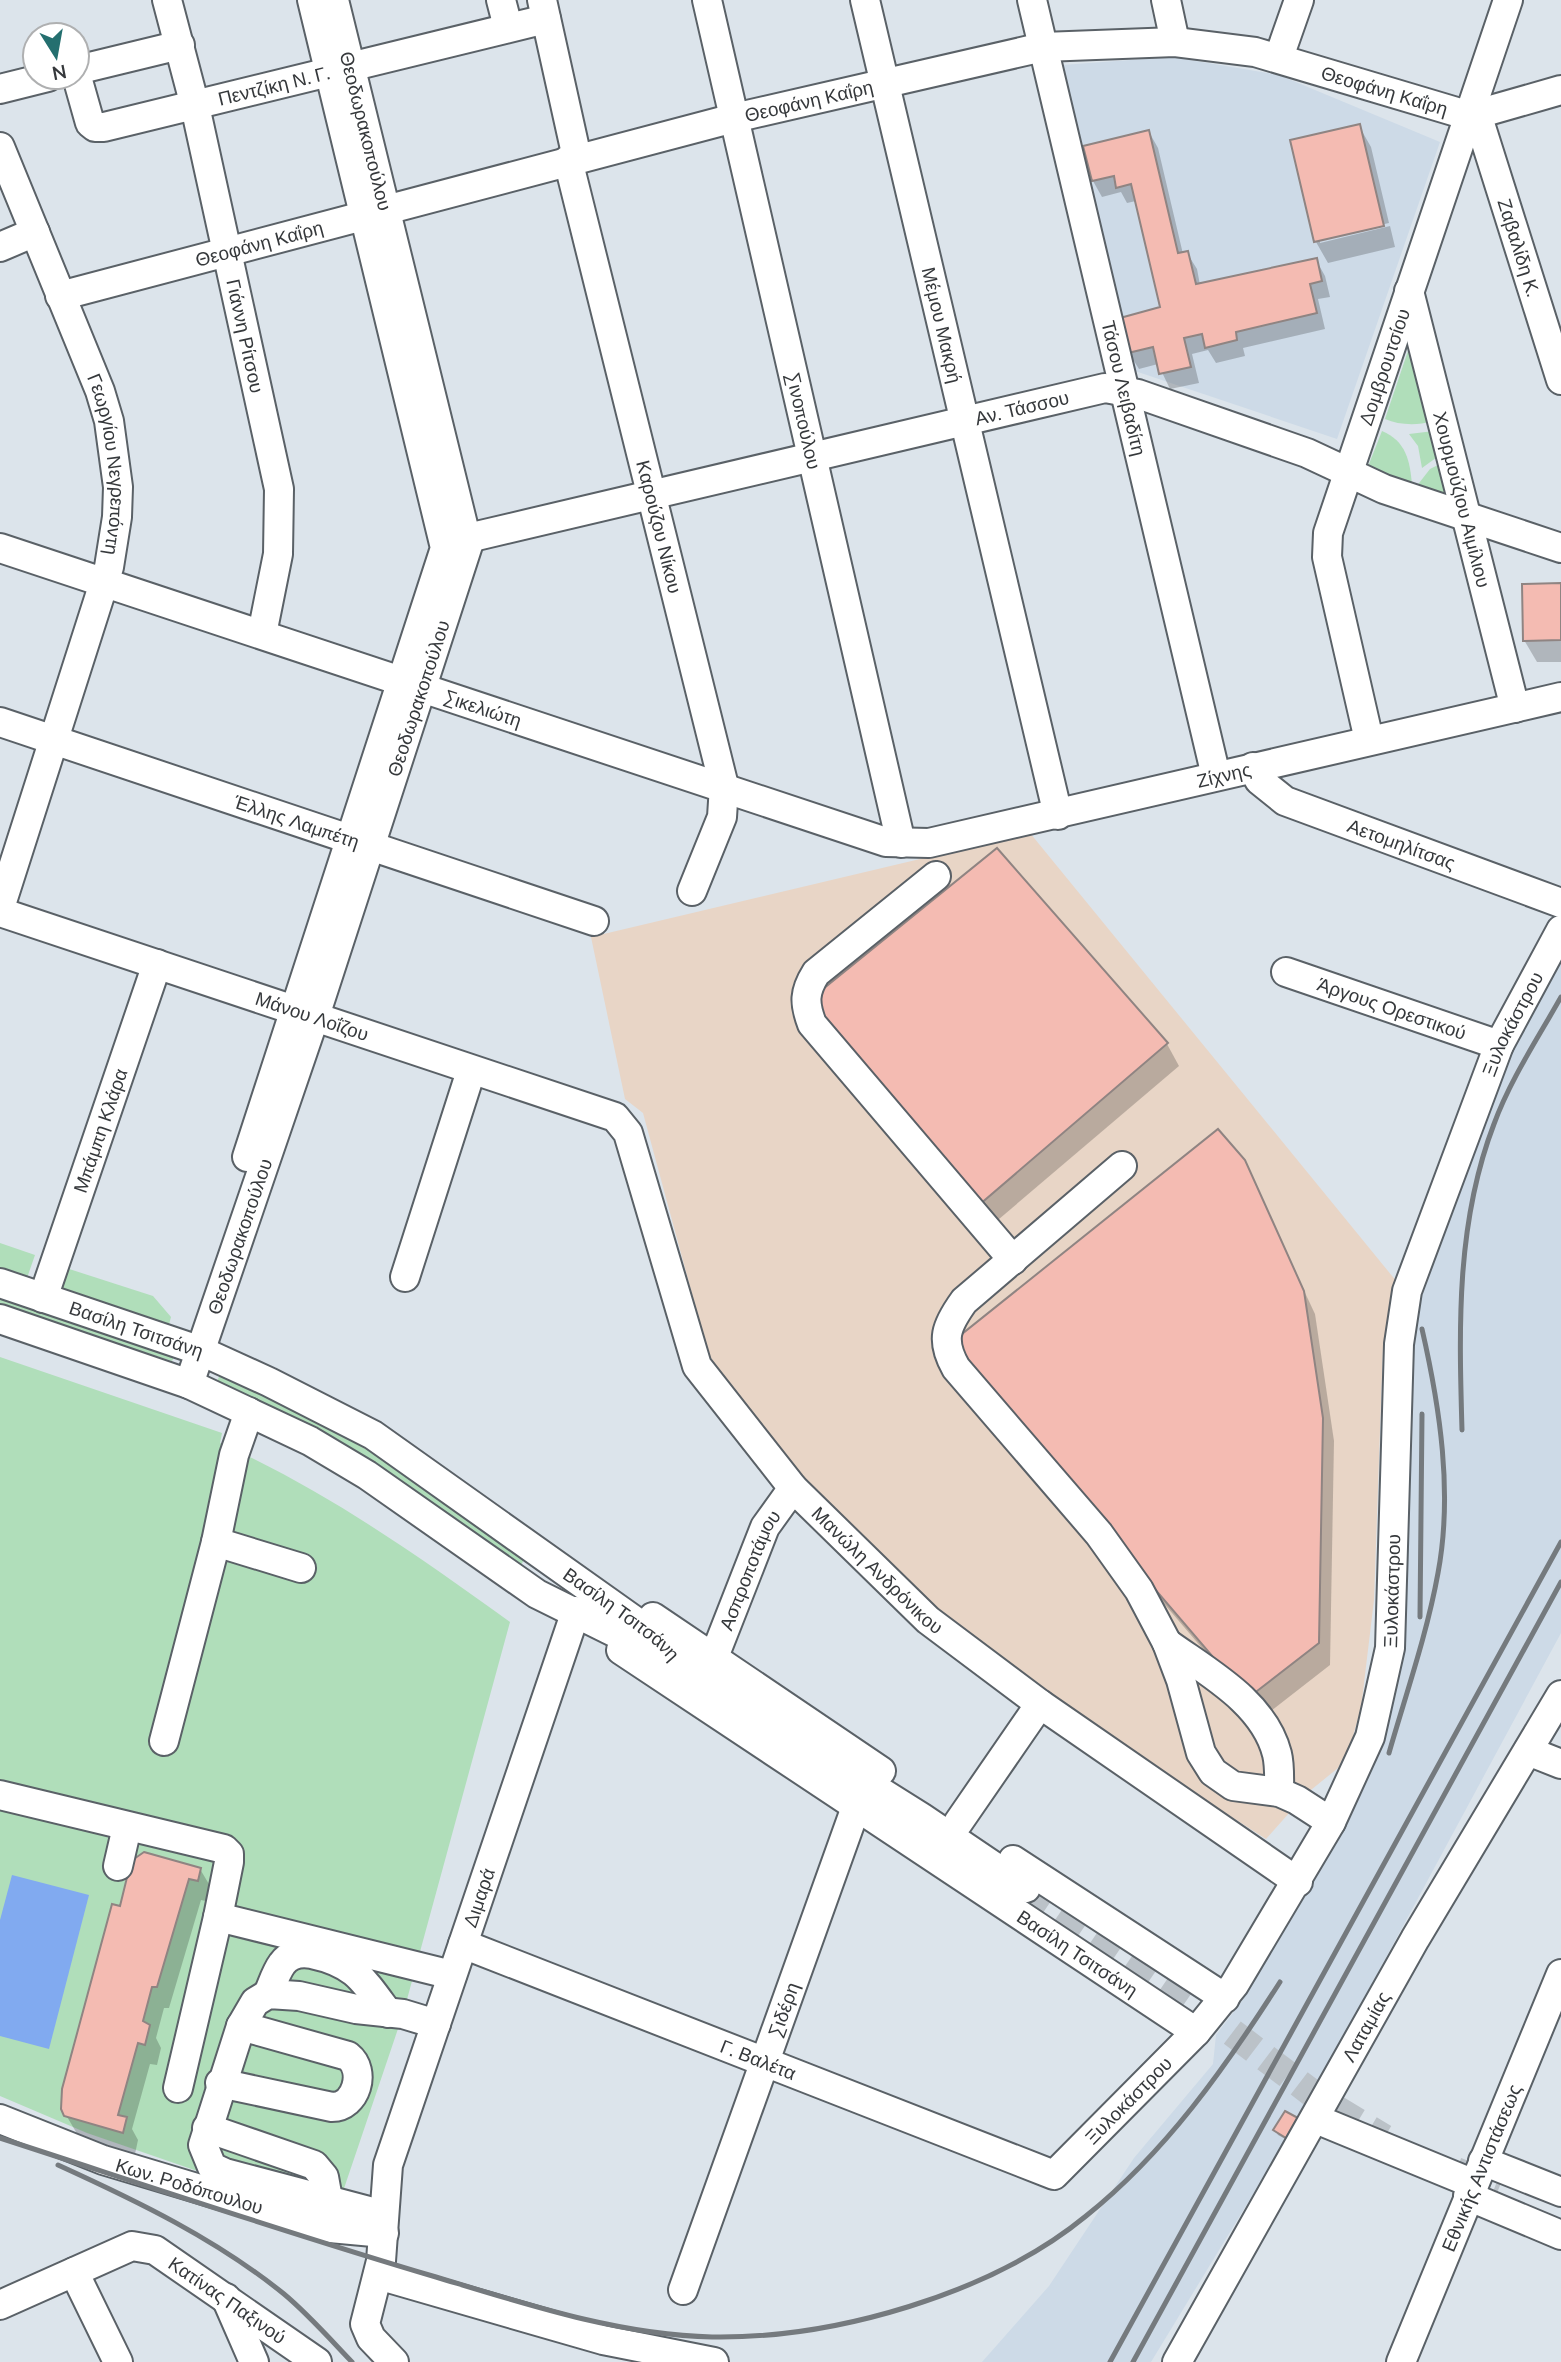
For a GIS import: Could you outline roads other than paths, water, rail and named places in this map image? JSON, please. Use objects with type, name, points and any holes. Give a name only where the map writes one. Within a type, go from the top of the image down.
[{"type":"street","name":"Γιάννη Ρίτσου","points":[[167,0],[195,106],[279,489],[278,554],[262,634]]},
{"type":"street","points":[[312,0],[340,68]]},
{"type":"street","name":"Θεοδωρακοπούλου","points":[[189,1384],[193,1348],[360,842],[413,685],[467,551],[467,538],[376,212],[340,68],[334,0]]},
{"type":"street","name":"Σινοπούλου","points":[[707,0],[812,456],[893,843]]},
{"type":"street","name":"Μέμου Μακρή","points":[[865,0],[1058,815]]},
{"type":"street","name":"Τάσου Λειβαδίτη","points":[[1032,0],[1216,776]]},
{"type":"street","points":[[1166,0],[1175,42]]},
{"type":"street","points":[[1279,57],[1299,0]]},
{"type":"street","name":"Δομβρουτσίου","points":[[1369,740],[1326,548],[1328,533],[1409,291],[1473,115],[1508,0]]},
{"type":"street","name":"Πεντζίκη Ν. Γ.","points":[[81,91],[87,116],[95,127],[195,106],[340,68],[504,13],[544,9]]},
{"type":"street","name":"Καρούζου Νίκου","points":[[544,9],[572,159],[649,494],[724,786],[722,817],[692,891]]},
{"type":"street","name":"Θεοφάνη Καΐρη","points":[[61,296],[572,159],[734,118],[1043,47],[1175,42],[1279,57],[1473,115]]},
{"type":"street","points":[[91,67],[180,45]]},
{"type":"street","points":[[0,89],[21,84]]},
{"type":"street","points":[[1473,115],[1561,90]]},
{"type":"street","name":"Ζαβαλίδη Κ.","points":[[1473,115],[1561,380]]},
{"type":"street","name":"Γεωργίου Νεγρεπόντη","points":[[0,147],[100,391],[116,462],[117,517],[104,585],[0,910]]},
{"type":"street","points":[[376,212],[444,536],[443,558],[413,685]]},
{"type":"street","points":[[0,247],[35,232]]},
{"type":"street","name":"Χουρμούζιου Αιμίλιου","points":[[1409,291],[1515,708]]},
{"type":"street","name":"Αν. Τάσσου","points":[[467,538],[1086,390],[1124,389],[1307,453],[1384,489],[1561,548]]},
{"type":"street","name":"Σικελιώτη","points":[[0,548],[104,585],[262,634],[893,843]]},
{"type":"street","name":"Ζίχνης","points":[[893,843],[929,843],[1058,815],[1253,767],[1561,697]]},
{"type":"street","name":"Έλλης Λαμπέτη","points":[[0,722],[594,920]]},
{"type":"street","name":"Αετομηλίτσας","points":[[1253,767],[1259,780],[1285,801],[1561,903]]},
{"type":"street","points":[[936,876],[816,973],[806,989],[805,1007],[812,1024],[1013,1260]]},
{"type":"street","name":"Μάνου Λοΐζου","points":[[0,910],[471,1071],[606,1112],[623,1124]]},
{"type":"street","name":"Ξυλοκάστρου","points":[[1054,2175],[1196,2032],[1225,1998],[1298,1882],[1331,1822],[1370,1737],[1388,1665],[1399,1344],[1404,1303],[1410,1278],[1499,1045],[1561,930]]},
{"type":"street","name":"Μπάμπη Κλάρα","points":[[43,1298],[157,964]]},
{"type":"street","name":"Άργους Ορεστικού","points":[[1286,972],[1499,1045]]},
{"type":"street","points":[[405,1276],[471,1071]]},
{"type":"street","name":"Μανώλη Ανδρόνικου","points":[[623,1124],[697,1366],[793,1488],[928,1620],[1040,1704],[1298,1882]]},
{"type":"street","points":[[1122,1166],[964,1301],[946,1334],[947,1353],[956,1368],[1099,1534],[1139,1590],[1167,1643],[1181,1680],[1201,1753],[1213,1772],[1233,1786],[1279,1793],[1297,1800],[1331,1822]]},
{"type":"street","name":"Βασίλη Τσιτσάνη","points":[[0,1283],[193,1348],[269,1382],[373,1435],[581,1608],[612,1644],[1196,2032]]},
{"type":"street","name":"Βασίλη Τσιτσάνη","points":[[0,1318],[189,1384],[338,1457],[537,1594],[581,1608],[662,1642],[678,1660],[726,1695],[921,1817],[1026,1888]]},
{"type":"street","points":[[164,1741],[216,1542],[234,1455],[249,1412]]},
{"type":"street","name":"Ασπροποτάμου","points":[[714,1657],[765,1527],[793,1488]]},
{"type":"street","points":[[216,1542],[301,1568]]},
{"type":"street","points":[[581,1608],[630,1602],[958,1823],[1225,1998]]},
{"type":"street","name":"Διμαρά","points":[[394,2362],[366,2330],[378,2275],[386,2186],[396,2139],[581,1608]]},
{"type":"street","points":[[1167,1643],[1251,1708],[1270,1732],[1278,1756],[1279,1793]]},
{"type":"street","name":"Λαταμίας","points":[[1177,2362],[1415,1939],[1561,1695]]},
{"type":"street","points":[[958,1823],[1040,1704]]},
{"type":"street","points":[[1528,1751],[1561,1764]]},
{"type":"street","points":[[1,1800],[224,1849],[229,1854],[218,1917],[178,2088]]},
{"type":"street","name":"Σιδέρη","points":[[683,2290],[767,2063],[856,1807]]},
{"type":"street","points":[[118,1866],[127,1827]]},
{"type":"street","points":[[218,1917],[452,1975]]},
{"type":"street","name":"Γ. Βαλέτα","points":[[463,1944],[1054,2175]]},
{"type":"street","points":[[384,2224],[327,2199],[324,2177],[314,2165],[207,2128],[241,2026],[255,2002],[268,1994],[282,1964],[291,1955],[305,1952],[337,1959],[349,1966],[388,2013]]},
{"type":"street","name":"Εθνικής Αντιστάσεως","points":[[1401,2362],[1481,2182],[1561,1974]]},
{"type":"street","points":[[268,1994],[299,1996],[436,2024]]},
{"type":"street","points":[[220,2083],[332,2108],[351,2100],[359,2074],[355,2061],[348,2056],[241,2026]]},
{"type":"street","name":"Κων. Ροδόπουλου","points":[[0,2119],[103,2160],[330,2228],[384,2224]]},
{"type":"street","points":[[1316,2119],[1561,2213]]},
{"type":"street","points":[[1481,2182],[1561,2192]]},
{"type":"street","points":[[1481,2182],[1561,2235]]},
{"type":"street","name":"Κατίνας Παξινού","points":[[74,2272],[132,2246],[155,2250],[317,2362]]},
{"type":"street","points":[[0,2305],[74,2272],[118,2362]]},
{"type":"street","points":[[378,2275],[603,2340],[714,2362]]},
{"type":"street","points":[[226,2298],[254,2362]]},
{"type":"water","points":[[12,1875],[89,1895],[49,2049],[0,2036],[0,1920]]},
{"type":"tunnel","points":[[1026,1888],[1192,2002],[1321,2100],[1384,2138]]},
{"type":"tunnel","points":[[1456,2171],[1499,2188]]},
{"type":"railway","points":[[1462,1430],[1461,1314],[1466,1237],[1473,1199],[1494,1124],[1516,1075],[1561,997]]},
{"type":"railway","points":[[1389,1753],[1428,1619],[1442,1543],[1442,1451],[1434,1389],[1422,1329]]},
{"type":"railway","points":[[1420,1617],[1422,1414]]},
{"type":"railway","points":[[1110,2362],[1561,1542]]},
{"type":"railway","points":[[1133,2362],[1561,1582]]},
{"type":"railway","points":[[0,2138],[327,2244],[572,2316],[642,2331],[677,2335],[759,2336],[809,2330],[859,2320],[958,2289],[1005,2268],[1048,2244],[1086,2216],[1142,2165],[1168,2137],[1216,2077],[1280,1982]]},
{"type":"railway","points":[[58,2165],[146,2207],[258,2274],[293,2302],[352,2362]]}]
